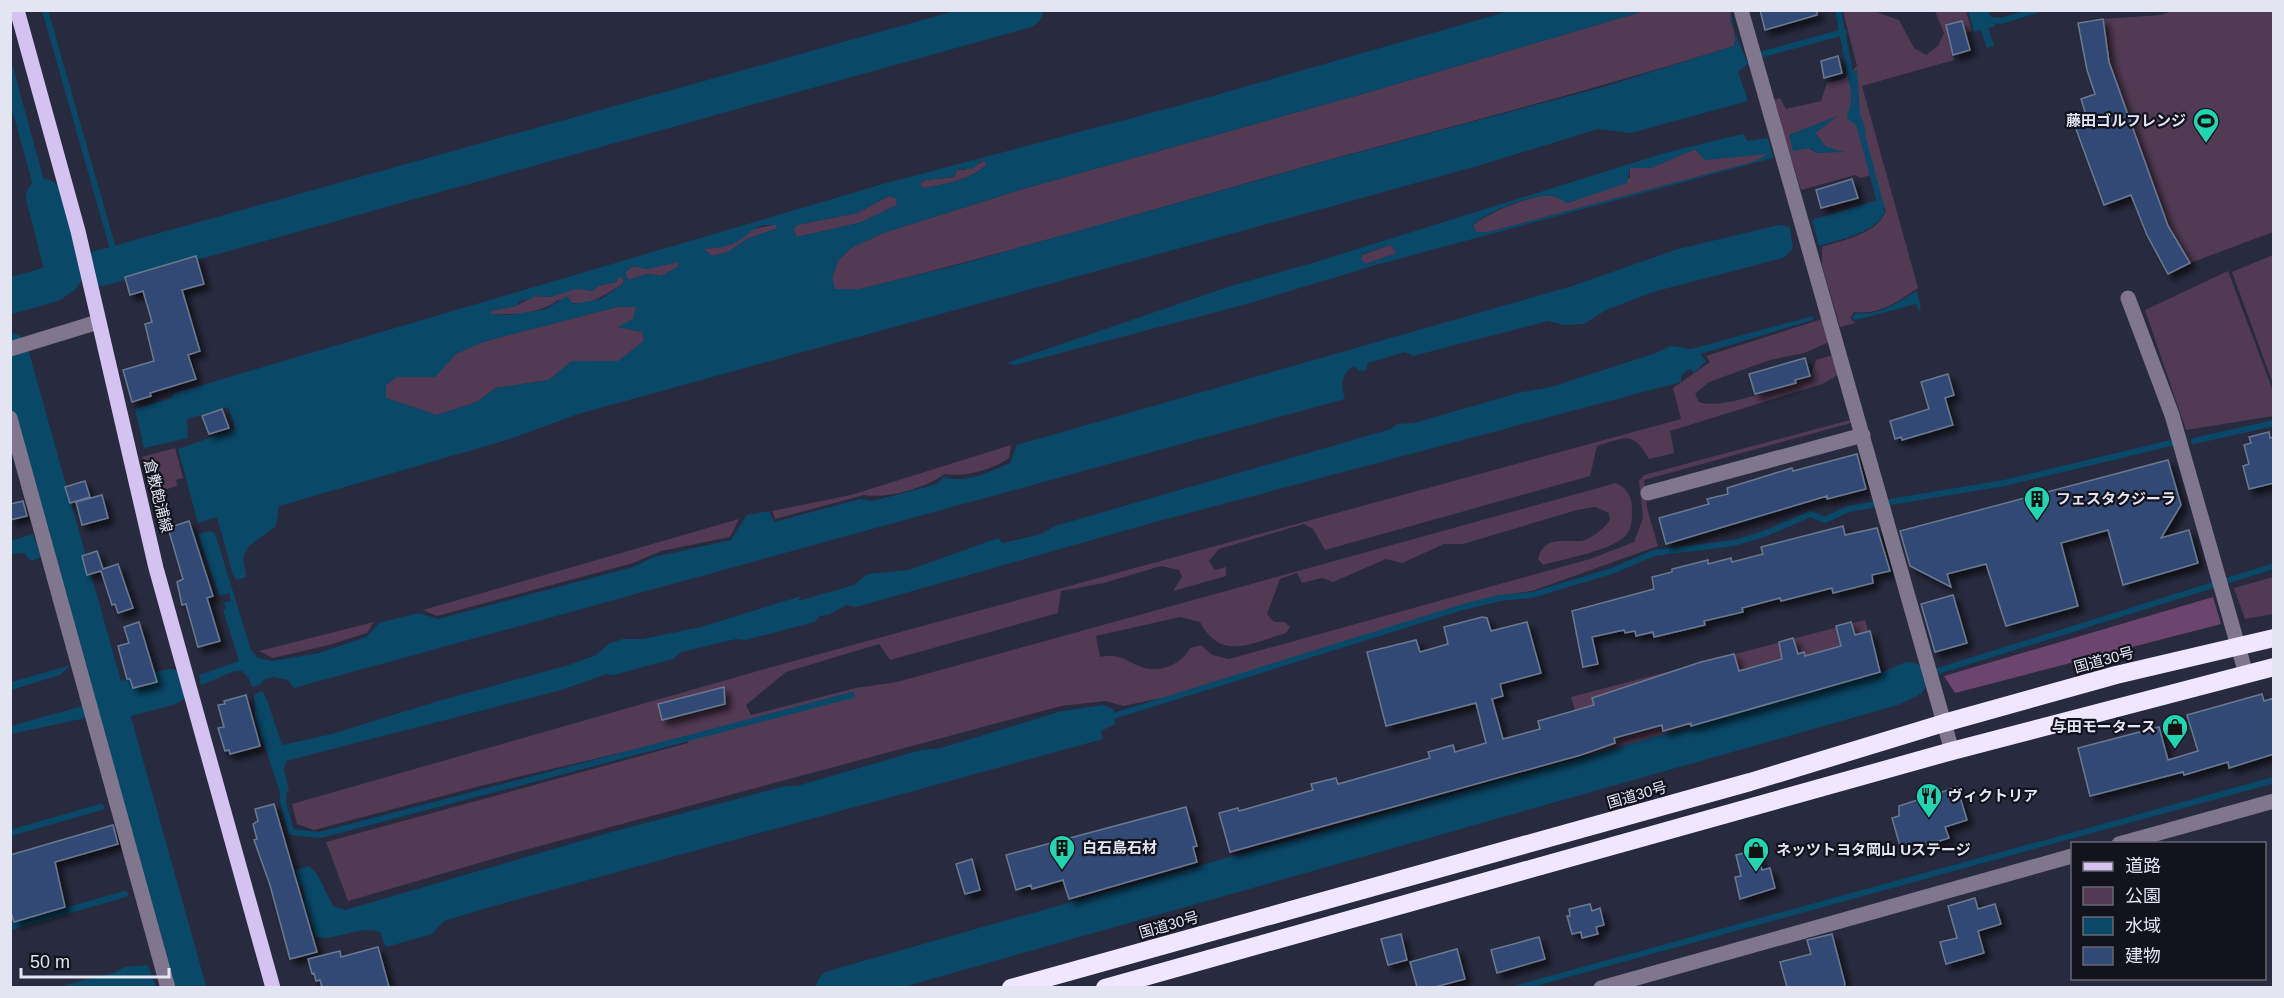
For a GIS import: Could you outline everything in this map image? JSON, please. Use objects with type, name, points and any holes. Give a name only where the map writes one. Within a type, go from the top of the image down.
[{"type":"highway","name":"国道30号","points":[[1011,987],[1750,782],[1944,723],[2116,675],[2274,638]]},
{"type":"highway","points":[[1105,987],[1952,752],[2274,668]]},
{"type":"main road","name":"倉敷飽浦線","points":[[17,10],[78,231],[156,568],[273,987]]},
{"type":"street","points":[[1741,10],[1952,752]]},
{"type":"street","points":[[2128,298],[2172,415],[2246,674]]},
{"type":"street","points":[[14,348],[98,322]]},
{"type":"street","points":[[10,418],[168,987]]},
{"type":"street","points":[[1648,493],[1863,435]]},
{"type":"street","points":[[2123,842],[2274,801]]},
{"type":"street","points":[[1601,987],[2071,857]]},
{"type":"green space","name":"藤田ゴルフレンジ","points":[[2175,10],[2273,11],[2273,232],[2190,263],[2168,226],[2109,62],[2103,19],[2161,15]]},
{"type":"green space","points":[[1644,11],[1731,11],[1734,46],[1580,92],[976,259],[860,289],[835,290],[832,277],[838,261],[851,248],[883,233],[1023,189],[1373,91]]},
{"type":"green space","points":[[1843,11],[1873,11],[1899,20],[1914,48],[1926,55],[1938,46],[1944,33],[1935,11],[1966,11],[1972,31],[1948,38],[1954,60],[1862,86],[1918,288],[1895,303],[1880,309],[1854,312],[1850,318],[1855,323],[1840,327],[1822,265],[1822,247],[1867,231],[1875,226],[1886,211],[1870,175],[1861,178],[1855,175],[1801,190],[1773,100],[1780,98],[1786,109],[1821,101],[1827,83],[1845,78],[1857,66]],"holes":[[[1836,117],[1815,133],[1826,147],[1839,151],[1816,153],[1789,135]]]},
{"type":"green space","points":[[1695,149],[1705,160],[1768,153],[1767,157],[1753,162],[1488,232],[1476,232],[1473,225],[1499,210],[1533,198],[1553,196],[1568,203],[1630,178],[1630,168],[1651,168]]},
{"type":"green space","points":[[985,161],[987,164],[980,170],[956,181],[923,188],[919,184],[926,180],[954,177],[957,170],[964,170]]},
{"type":"green space","points":[[889,196],[896,198],[897,205],[859,223],[797,237],[793,230],[797,225],[857,213]]},
{"type":"green space","points":[[777,224],[776,229],[749,238],[728,252],[712,256],[702,248],[728,245],[740,239],[749,230]]},
{"type":"green space","points":[[1390,245],[1397,253],[1366,264],[1361,260],[1362,255]]},
{"type":"green space","points":[[2273,255],[2273,384],[2232,272]]},
{"type":"green space","points":[[679,261],[678,267],[661,276],[648,274],[628,280],[625,272],[634,266],[647,269]]},
{"type":"green space","points":[[2228,271],[2273,391],[2273,416],[2186,430],[2145,310]]},
{"type":"green space","points":[[620,276],[624,280],[623,284],[600,298],[586,303],[558,300],[535,311],[518,314],[491,314],[490,311],[516,306],[534,296],[550,297],[576,288],[593,291],[598,286],[616,282]]},
{"type":"green space","points":[[617,307],[637,307],[634,319],[619,327],[642,332],[644,341],[619,361],[572,361],[549,380],[496,388],[477,402],[437,415],[386,398],[386,385],[396,377],[435,376],[457,353],[486,341]]},
{"type":"green space","points":[[1822,319],[1829,342],[1804,353],[1770,360],[1709,382],[1695,394],[1699,402],[1710,404],[1754,396],[1810,377],[1816,360],[1833,355],[1851,423],[1644,480],[1647,508],[1658,546],[1532,591],[1496,596],[1171,696],[1123,706],[1106,701],[1061,706],[510,854],[348,901],[326,842],[688,743],[687,737],[480,786],[314,830],[297,824],[292,804],[772,667],[1681,419],[1673,388],[1710,362],[1706,356]],"holes":[[[1838,375],[1850,420],[1644,475],[1639,481],[1643,518],[1634,542],[1590,559],[1229,659],[1212,655],[1201,645],[1190,648],[1174,664],[1156,669],[1144,668],[1115,656],[1100,657],[1096,636],[1180,617],[1200,622],[1208,634],[1227,646],[1249,644],[1286,633],[1290,627],[1285,622],[1274,622],[1267,614],[1280,579],[1297,573],[1302,583],[1322,578],[1333,582],[1386,559],[1402,563],[1444,544],[1463,544],[1577,510],[1595,507],[1609,513],[1610,520],[1593,536],[1580,541],[1549,543],[1544,547],[1538,559],[1543,565],[1600,550],[1620,540],[1631,526],[1630,497],[1626,490],[1616,483],[897,682],[856,688],[751,715],[746,705],[786,672],[879,644],[890,660],[1058,613],[1061,591],[1104,583],[1161,566],[1179,570],[1182,577],[1173,591],[1226,576],[1226,567],[1215,570],[1209,561],[1219,549],[1304,524],[1313,529],[1325,550],[1590,476],[1597,446],[1615,440],[1628,438],[1633,440],[1638,443],[1649,459],[1674,453],[1670,431],[1822,384]]]},
{"type":"green space","points":[[1011,445],[1009,458],[978,472],[945,474],[927,484],[895,494],[864,495],[775,519],[772,511],[851,495]]},
{"type":"green space","points":[[175,448],[183,478],[176,480],[177,486],[151,494],[142,457]]},
{"type":"green space","points":[[739,519],[730,537],[661,551],[633,563],[437,616],[423,610]]},
{"type":"green space","points":[[2273,577],[2273,614],[2245,619],[2234,588]]},
{"type":"green space","points":[[1865,620],[1881,677],[1588,757],[1571,697]]},
{"type":"green space","points":[[374,622],[367,633],[329,645],[273,658],[259,651]]},
{"type":"shaded area","points":[[2213,597],[2221,624],[1955,693],[1944,676]]},
{"type":"water","points":[[1513,10],[1644,11],[1373,91],[1023,189],[883,233],[851,248],[838,261],[832,277],[835,289],[860,289],[954,266],[1322,162],[1603,87],[1734,46],[1734,30],[1748,64],[1738,72],[1748,101],[1631,133],[1598,129],[1474,167],[578,414],[507,440],[279,506],[276,526],[249,546],[243,557],[246,577],[237,580],[233,575],[217,517],[198,523],[178,449],[235,429],[228,407],[187,419],[188,438],[144,448],[135,409],[171,398],[175,393],[883,184],[1181,105]],"holes":[[[985,161],[987,164],[981,170],[965,178],[923,188],[919,184],[926,180],[954,177],[957,170],[974,168],[979,162]],[[888,196],[896,198],[897,205],[859,223],[797,237],[793,230],[797,225],[857,213]],[[764,225],[776,225],[776,229],[749,238],[728,252],[712,256],[703,248],[731,245]],[[679,262],[678,267],[661,276],[648,274],[628,280],[625,272],[634,266],[647,269]],[[620,276],[624,280],[623,284],[601,299],[573,304],[567,296],[546,309],[510,315],[491,314],[491,311],[516,306],[522,300],[530,300],[534,296],[550,297],[576,289],[593,291],[598,286],[616,282]],[[617,307],[636,307],[633,319],[618,327],[642,332],[644,341],[618,361],[572,361],[549,380],[496,388],[477,402],[437,415],[386,398],[386,385],[396,377],[435,377],[457,353],[486,341]]]},
{"type":"water","points":[[1968,11],[1988,11],[1995,26],[1988,28],[1994,45],[1987,48],[1981,30],[1974,32]]},
{"type":"water","points":[[10,56],[61,244],[52,246],[49,243],[11,106]]},
{"type":"water","points":[[1857,70],[1860,114],[1867,134],[1848,119],[1847,114],[1851,103],[1851,77],[1853,71]]},
{"type":"water","points":[[1838,116],[1815,133],[1826,147],[1845,152],[1816,153],[1810,148],[1793,151],[1789,135]]},
{"type":"water","points":[[1743,134],[1747,141],[1768,138],[1773,158],[1376,265],[1247,304],[1015,365],[1006,363],[1231,286],[1319,261],[1668,152]],"holes":[[[1695,149],[1705,160],[1768,154],[1753,162],[1488,232],[1476,232],[1473,225],[1498,210],[1522,201],[1553,196],[1568,203],[1627,183],[1630,168],[1651,168]],[[1390,245],[1397,253],[1367,264],[1361,260],[1362,254]]]},
{"type":"water","points":[[1881,199],[1885,212],[1873,226],[1856,235],[1819,246],[1812,220]]},
{"type":"water","points":[[1779,225],[1790,227],[1793,249],[1783,258],[1653,292],[1606,310],[1584,324],[1564,325],[1548,321],[1413,356],[1405,352],[1368,363],[1366,370],[1360,371],[1353,366],[1343,381],[1345,399],[294,688],[288,680],[273,677],[252,687],[248,677],[242,671],[235,671],[201,685],[199,675],[239,661],[223,610],[226,609],[224,603],[231,601],[229,593],[219,596],[198,534],[209,531],[215,533],[251,650],[258,658],[272,661],[319,653],[366,637],[379,623],[419,613],[438,619],[633,567],[654,557],[731,540],[747,515],[769,511],[774,522],[860,499],[873,501],[937,484],[943,477],[960,479],[977,476],[1010,463],[1017,445],[1572,286],[1678,249]]},
{"type":"water","points":[[1917,291],[1921,309],[1918,310],[1916,304],[1856,320],[1851,318],[1855,313],[1872,313],[1888,308]]},
{"type":"water","points":[[1813,316],[1813,320],[1700,354],[1706,361],[1694,373],[1690,369],[1681,375],[1681,382],[1148,524],[856,607],[846,605],[828,615],[819,616],[815,622],[745,640],[736,639],[681,652],[673,659],[614,675],[607,674],[561,690],[286,761],[284,769],[289,792],[281,795],[255,718],[254,695],[262,691],[282,745],[332,734],[438,701],[569,665],[596,655],[610,643],[623,639],[643,639],[701,627],[801,596],[798,601],[854,585],[868,574],[909,570],[998,538],[1003,543],[1041,534],[1055,526],[1391,429],[1397,424],[1414,423],[1522,392],[1551,387],[1671,346],[1691,349]]},
{"type":"water","points":[[33,534],[41,557],[31,561],[24,553],[11,554],[11,541]]},
{"type":"water","points":[[71,665],[60,675],[11,690],[11,682]]},
{"type":"water","points":[[1103,705],[1113,709],[1115,724],[1101,731],[1103,739],[497,905],[444,921],[432,934],[386,947],[380,932],[372,930],[324,938],[316,937],[304,903],[302,885],[299,886],[296,870],[309,866],[317,874],[333,906],[345,910],[608,833],[786,786],[797,786],[921,750],[941,748],[1062,711]]},
{"type":"water","points":[[82,706],[86,718],[11,734],[11,726]]},
{"type":"water","points":[[148,965],[156,987],[57,987],[114,973],[125,967]]},
{"type":"building","points":[[1760,10],[1817,10],[1817,15],[1765,30]]},
{"type":"building","points":[[2103,19],[2109,62],[2168,226],[2190,263],[2168,274],[2147,235],[2131,195],[2104,205],[2073,121],[2086,115],[2081,99],[2095,94],[2087,70],[2078,23]]},
{"type":"building","points":[[1962,21],[1970,50],[1953,55],[1946,25]]},
{"type":"building","points":[[1838,56],[1842,73],[1824,78],[1821,61]]},
{"type":"building","points":[[1852,179],[1858,198],[1821,208],[1816,190]]},
{"type":"building","points":[[196,256],[204,284],[182,290],[200,351],[188,355],[196,379],[150,393],[151,396],[132,402],[123,370],[154,361],[145,324],[152,322],[143,291],[130,295],[125,277]]},
{"type":"building","points":[[1805,358],[1810,376],[1795,380],[1796,383],[1755,394],[1749,374]]},
{"type":"building","points":[[1948,374],[1954,395],[1945,398],[1953,425],[1902,440],[1901,437],[1895,439],[1890,421],[1929,409],[1921,382]]},
{"type":"building","points":[[222,409],[229,428],[209,434],[202,416]]},
{"type":"building","points":[[2269,432],[2270,438],[2274,437],[2274,483],[2249,489],[2243,466],[2249,464],[2244,445],[2251,443],[2249,437]]},
{"type":"building","points":[[1857,454],[1866,489],[1827,499],[1827,496],[1666,544],[1659,518],[1709,504],[1707,499],[1728,494],[1727,488],[1792,468],[1793,471]]},
{"type":"building","points":[[2168,460],[2181,505],[2161,538],[2189,530],[2198,563],[2123,585],[2108,530],[2061,543],[2078,606],[2006,626],[1986,564],[1947,574],[1951,587],[1910,566],[1900,531]]},
{"type":"building","points":[[85,481],[90,497],[70,503],[65,487]]},
{"type":"building","points":[[102,495],[108,518],[82,525],[76,502]]},
{"type":"building","points":[[23,501],[27,516],[10,520],[10,504]]},
{"type":"building","points":[[189,521],[213,596],[207,598],[220,641],[198,647],[186,604],[182,605],[177,582],[183,579],[168,528]]},
{"type":"building","points":[[1843,526],[1845,535],[1877,528],[1890,571],[1872,575],[1873,583],[1833,593],[1832,588],[1781,601],[1780,598],[1742,608],[1743,612],[1704,621],[1705,625],[1654,637],[1653,632],[1636,636],[1635,631],[1625,633],[1624,630],[1592,637],[1598,664],[1583,667],[1572,611],[1654,589],[1652,577],[1672,572],[1672,569],[1708,560],[1708,564],[1731,558],[1732,562],[1763,554],[1761,547]]},
{"type":"building","points":[[97,551],[103,569],[118,564],[133,608],[118,613],[115,604],[112,605],[101,571],[87,575],[82,556]]},
{"type":"building","points":[[1953,595],[1967,643],[1935,652],[1921,604]]},
{"type":"building","points":[[1482,617],[1487,618],[1491,631],[1527,622],[1541,673],[1500,684],[1503,696],[1492,699],[1503,739],[1540,729],[1538,721],[1594,705],[1592,698],[1701,662],[1734,654],[1739,671],[1782,659],[1779,642],[1793,638],[1798,654],[1804,652],[1805,656],[1841,646],[1836,626],[1851,622],[1855,635],[1870,631],[1880,672],[1691,726],[1691,723],[1663,731],[1662,725],[1614,738],[1615,743],[1581,755],[1230,852],[1219,813],[1238,808],[1239,811],[1313,790],[1311,784],[1336,778],[1338,784],[1430,758],[1428,752],[1453,745],[1455,752],[1486,743],[1476,703],[1386,726],[1367,652],[1416,640],[1420,652],[1448,644],[1444,627]]},
{"type":"building","points":[[139,622],[157,682],[133,688],[130,679],[127,679],[118,646],[129,643],[124,627]]},
{"type":"building","points":[[724,687],[725,704],[662,720],[658,704]]},
{"type":"building","name":"与田モータース","points":[[2262,694],[2264,701],[2274,698],[2274,754],[2229,768],[2228,762],[2184,775],[2183,772],[2090,796],[2078,748],[2159,727],[2168,760],[2198,751],[2187,715]]},
{"type":"building","points":[[246,695],[260,746],[230,754],[229,750],[225,751],[218,728],[224,727],[218,705]]},
{"type":"building","name":"ヴィクトリア","points":[[1957,787],[1967,820],[1945,827],[1949,838],[1902,853],[1892,818],[1899,816],[1899,806]]},
{"type":"building","points":[[274,804],[317,952],[290,959],[270,885],[254,840],[257,839],[253,824],[258,821],[255,809]]},
{"type":"building","points":[[1186,807],[1197,846],[1193,847],[1197,862],[1069,899],[1063,880],[1032,889],[1031,885],[1016,890],[1006,855]]},
{"type":"building","points":[[113,825],[118,844],[55,862],[65,907],[14,922],[10,909],[10,855]]},
{"type":"building","name":"ネッツトヨタ岡山 Uステージ","points":[[1756,850],[1762,870],[1770,868],[1775,888],[1740,899],[1735,877],[1741,876],[1736,855]]},
{"type":"building","points":[[972,859],[980,890],[965,894],[956,864]]},
{"type":"building","points":[[1975,898],[1978,909],[1995,904],[2001,924],[1978,931],[1984,953],[1946,964],[1940,942],[1957,938],[1948,906]]},
{"type":"building","points":[[1590,904],[1592,911],[1600,908],[1604,925],[1596,927],[1598,934],[1582,938],[1581,932],[1572,934],[1567,916],[1570,916],[1569,909]]},
{"type":"building","points":[[1401,934],[1407,960],[1388,965],[1381,939]]},
{"type":"building","points":[[1832,934],[1844,987],[1787,987],[1780,962],[1811,954],[1807,940]]},
{"type":"building","points":[[1539,937],[1545,959],[1497,973],[1491,950]]},
{"type":"building","points":[[378,947],[389,987],[322,987],[320,980],[316,981],[314,973],[312,974],[308,959],[340,951],[341,957]]},
{"type":"building","points":[[1457,949],[1465,979],[1435,987],[1417,987],[1410,962]]},
{"type":"waterway","points":[[45,10],[117,263]]},
{"type":"waterway","points":[[101,268],[1025,10]]},
{"type":"waterway","points":[[1838,10],[1852,83]]},
{"type":"waterway","points":[[1980,10],[1982,19],[2001,21],[2037,10]]},
{"type":"waterway","points":[[1763,54],[1844,32]]},
{"type":"waterway","points":[[1858,120],[1881,206]]},
{"type":"waterway","points":[[10,296],[52,284],[64,275],[44,197]]},
{"type":"waterway","points":[[10,351],[188,988]]},
{"type":"waterway","points":[[2194,441],[2274,423]]},
{"type":"waterway","points":[[1107,718],[1463,607],[1500,598],[1532,595],[1612,571],[1654,553],[1734,543],[1764,534],[1810,514],[1825,520],[1848,509],[2004,483],[2171,443]]},
{"type":"waterway","points":[[30,451],[37,448]]},
{"type":"waterway","points":[[53,532],[60,530]]},
{"type":"waterway","points":[[1909,680],[2274,566]]},
{"type":"waterway","points":[[91,662],[97,660]]},
{"type":"waterway","points":[[834,988],[1892,688],[1909,680]]},
{"type":"waterway","points":[[109,703],[170,687]]},
{"type":"waterway","points":[[283,790],[283,802],[291,832],[320,835],[852,695]]},
{"type":"waterway","points":[[104,707],[110,705]]},
{"type":"waterway","points":[[1517,988],[2274,780]]},
{"type":"waterway","points":[[130,801],[135,798]]},
{"type":"waterway","points":[[10,833],[101,807]]},
{"type":"waterway","points":[[152,886],[159,884]]},
{"type":"waterway","points":[[10,927],[125,894]]},
{"type":"waterway","points":[[176,971],[183,970]]},
{"type":"place","name":"藤田ゴルフレンジ","points":[[2206,144]]},
{"type":"place","name":"フェスタクジーラ","points":[[2037,522]]},
{"type":"place","name":"与田モータース","points":[[2175,750]]},
{"type":"place","name":"ヴィクトリア","points":[[1929,819]]},
{"type":"place","name":"白石島石材","points":[[1062,871]]},
{"type":"place","name":"ネッツトヨタ岡山 Uステージ","points":[[1756,873]]}]
